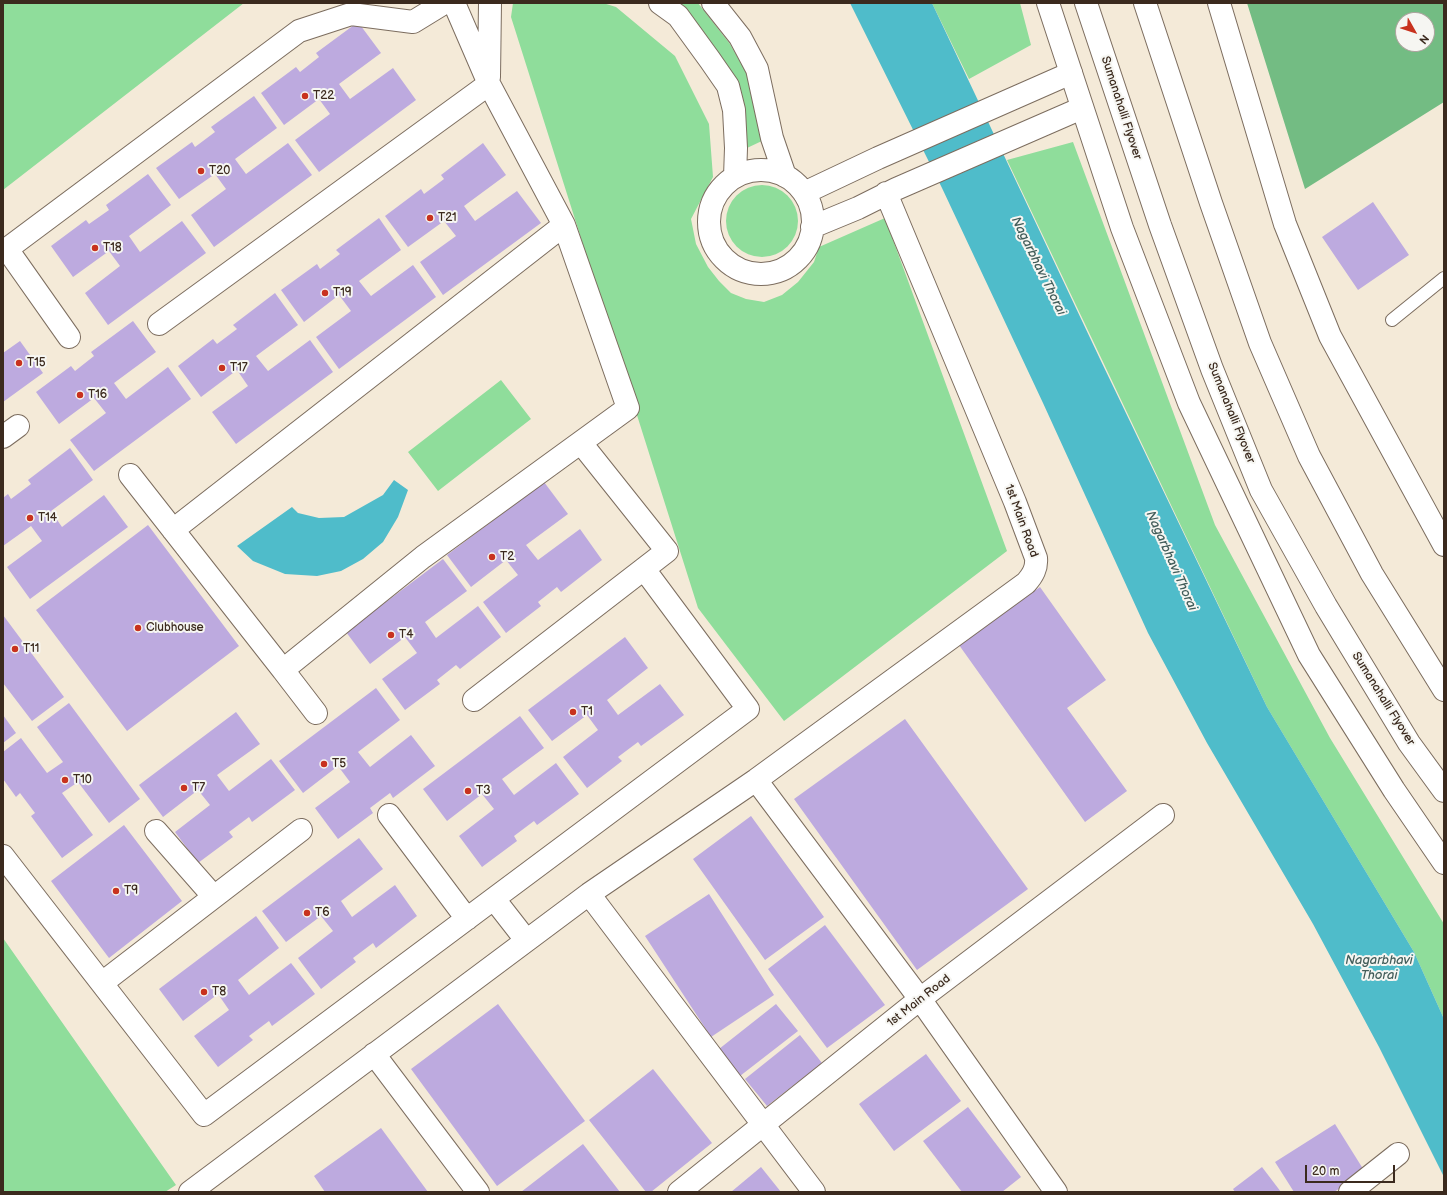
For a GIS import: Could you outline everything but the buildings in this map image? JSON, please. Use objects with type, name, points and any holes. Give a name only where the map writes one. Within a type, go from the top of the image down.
[{"type":"main road","points":[[70,337],[5,250],[299,31],[351,14],[413,22],[444,3]]},
{"type":"main road","points":[[282,670],[423,557],[628,408],[564,225],[489,84],[454,3]]},
{"type":"main road","points":[[489,84],[490,3]]},
{"type":"main road","points":[[660,3],[678,16],[728,86],[734,118],[736,148],[735,176]]},
{"type":"main road","points":[[713,3],[740,37],[757,69],[772,138],[785,176]]},
{"type":"main road","points":[[1048,3],[1122,228],[1189,403],[1309,655],[1394,790],[1444,863]]},
{"type":"main road","name":"Sumanahalli Flyover","points":[[1086,3],[1160,225],[1212,368],[1261,490],[1326,606],[1397,724],[1444,791]]},
{"type":"main road","points":[[1145,3],[1211,203],[1260,343],[1272,371],[1309,456],[1368,567],[1444,690]]},
{"type":"main road","points":[[1219,3],[1285,224],[1330,336],[1444,545]]},
{"type":"main road","points":[[804,193],[878,158],[1071,73]]},
{"type":"main road","points":[[159,324],[489,84]]},
{"type":"main road","points":[[812,227],[1082,108]]},
{"type":"main road","points":[[751,170],[769,170],[785,176],[804,193],[812,215],[812,227],[808,244],[797,259],[782,269],[766,273],[748,272],[732,265],[719,253],[711,238],[709,220],[712,203],[721,188],[735,176],[751,170]]},
{"type":"main road","name":"1st Main Road","points":[[190,1192],[526,940],[589,894],[756,780],[1026,583],[1032,577],[1037,564],[1036,558],[891,191]]},
{"type":"main road","points":[[173,530],[564,225]]},
{"type":"main road","points":[[474,700],[667,551],[581,443]]},
{"type":"main road","points":[[130,475],[316,713]]},
{"type":"main road","points":[[3,856],[204,1115],[748,709],[644,569]]},
{"type":"main road","points":[[756,780],[920,999],[1056,1192]]},
{"type":"main road","points":[[389,815],[467,919]]},
{"type":"main road","name":"1st Main Road","points":[[679,1192],[920,999],[1163,815]]},
{"type":"main road","points":[[102,983],[301,830]]},
{"type":"main road","points":[[156,831],[214,897]]},
{"type":"main road","points":[[589,894],[814,1192]]},
{"type":"main road","points":[[494,899],[526,940]]},
{"type":"main road","points":[[374,1054],[478,1192]]},
{"type":"main road","points":[[1350,1192],[1398,1154]]},
{"type":"lane","points":[[1392,320],[1444,278]]},
{"type":"green space","points":[[3,3],[244,3],[3,190]]},
{"type":"green space","points":[[513,3],[603,3],[616,7],[675,56],[709,124],[713,177],[691,219],[696,244],[708,267],[731,293],[746,299],[764,302],[782,295],[798,282],[814,262],[819,247],[885,218],[1007,551],[784,721],[698,608],[511,17]]},
{"type":"green space","points":[[679,3],[698,3],[730,44],[748,76],[764,140],[747,148],[737,82],[719,54],[685,8]]},
{"type":"green space","points":[[932,3],[1020,3],[1031,45],[969,79]]},
{"type":"green space","points":[[1247,3],[1444,3],[1444,102],[1305,189]]},
{"type":"green space","points":[[1073,142],[1215,525],[1330,738],[1444,924],[1444,1019],[1414,952],[1267,707],[1007,160]]},
{"type":"green space","points":[[762,185],[782,191],[792,201],[798,221],[792,241],[782,251],[762,257],[742,251],[732,241],[726,221],[732,201],[742,191]]},
{"type":"green space","points":[[501,380],[531,419],[438,491],[408,452]]},
{"type":"green space","points":[[3,938],[176,1185],[165,1192],[3,1192]]},
{"type":"water","name":"Nagarbhavi Thorai","points":[[850,3],[932,3],[1100,359],[1267,707],[1414,952],[1444,1019],[1444,1177],[1379,1047],[1313,924],[1207,743],[1148,633],[1043,403],[942,188]]},
{"type":"water","points":[[394,480],[408,490],[398,517],[383,542],[363,559],[341,571],[317,576],[285,574],[253,561],[237,546],[292,507],[298,513],[319,518],[344,517],[383,495]]},
{"type":"place","name":"T22","points":[[305,96]]},
{"type":"place","name":"T20","points":[[201,171]]},
{"type":"place","name":"T21","points":[[430,218]]},
{"type":"place","name":"T18","points":[[95,248]]},
{"type":"place","name":"T19","points":[[325,293]]},
{"type":"place","name":"T15","points":[[19,363]]},
{"type":"place","name":"T17","points":[[222,368]]},
{"type":"place","name":"T16","points":[[80,395]]},
{"type":"place","name":"T14","points":[[30,518]]},
{"type":"place","name":"T2","points":[[492,557]]},
{"type":"place","name":"Clubhouse","points":[[138,628]]},
{"type":"place","name":"T4","points":[[391,635]]},
{"type":"place","name":"T11","points":[[15,649]]},
{"type":"place","name":"T1","points":[[573,712]]},
{"type":"place","name":"T5","points":[[324,764]]},
{"type":"place","name":"T10","points":[[65,780]]},
{"type":"place","name":"T7","points":[[184,788]]},
{"type":"place","name":"T3","points":[[468,791]]},
{"type":"place","name":"T9","points":[[116,891]]},
{"type":"place","name":"T6","points":[[307,913]]},
{"type":"place","name":"T8","points":[[204,992]]}]
